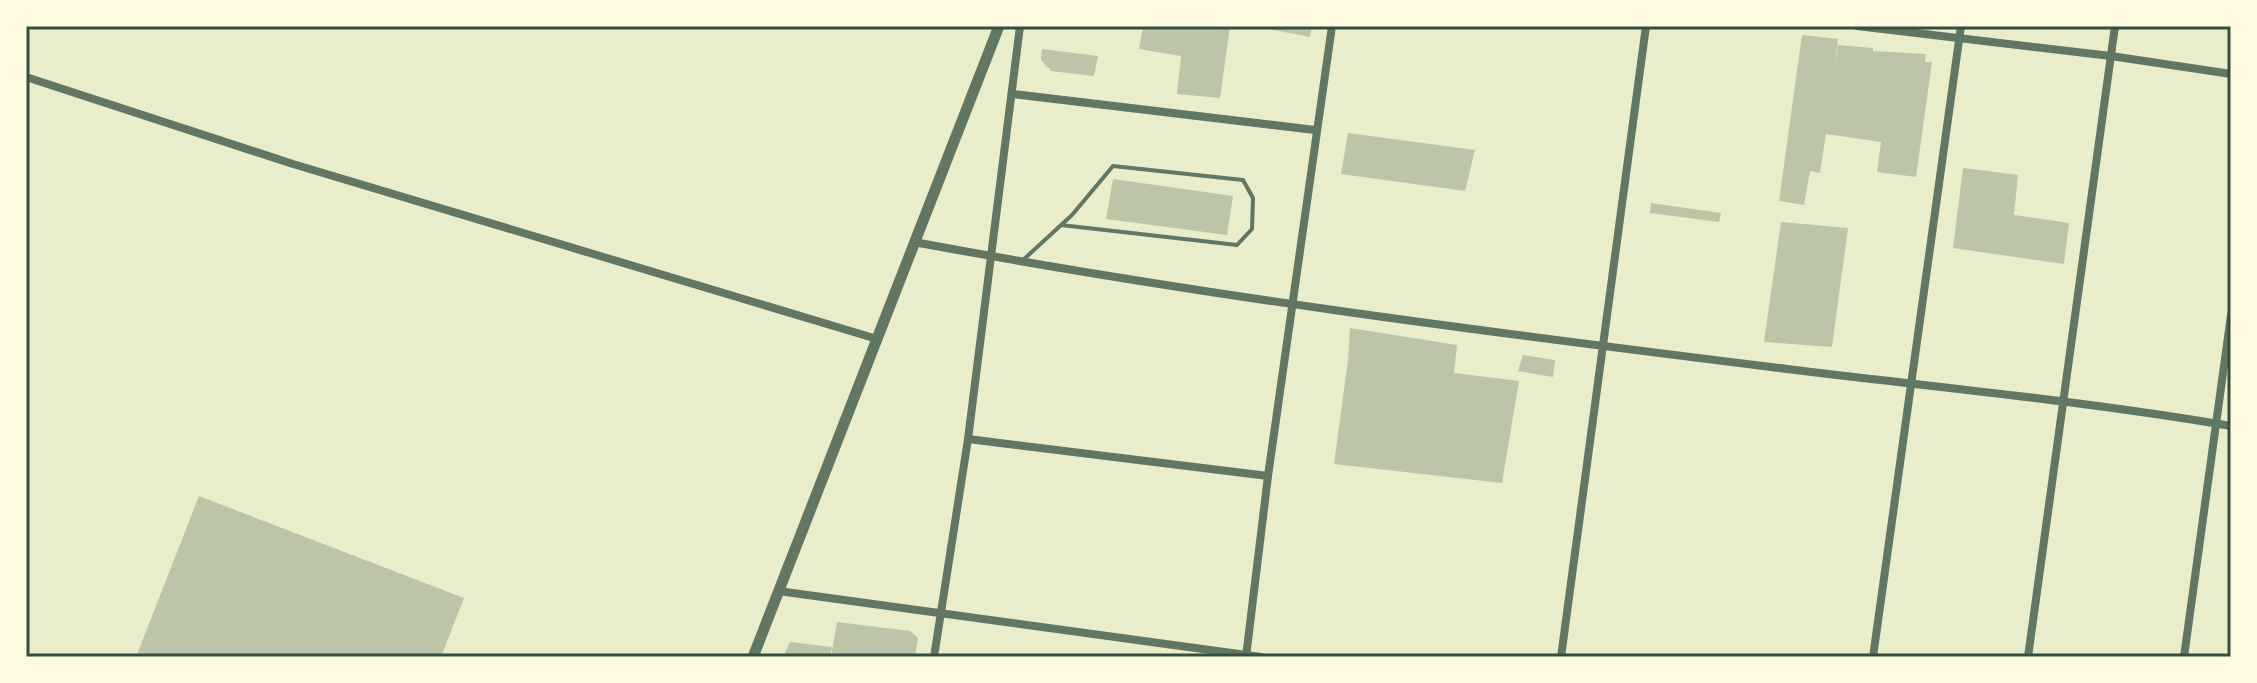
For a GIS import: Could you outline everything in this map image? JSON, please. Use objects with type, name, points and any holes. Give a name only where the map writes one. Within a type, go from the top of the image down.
[{"type":"street","points":[[753,657],[999,26]]},
{"type":"street","points":[[934,657],[968,439],[1020,26]]},
{"type":"street","points":[[1246,656],[1315,130],[1332,26]]},
{"type":"street","points":[[1561,657],[1646,26]]},
{"type":"street","points":[[1857,26],[2111,56],[2231,74]]},
{"type":"street","points":[[1873,657],[1961,26]]},
{"type":"street","points":[[2028,657],[2115,26]]},
{"type":"street","points":[[26,77],[293,164],[877,339]]},
{"type":"street","points":[[1013,94],[1315,130]]},
{"type":"street","points":[[914,242],[1293,305],[2063,401],[2231,426]]},
{"type":"street","points":[[2184,657],[2231,315]]},
{"type":"street","points":[[968,439],[1268,476]]},
{"type":"street","points":[[778,591],[1261,657]]},
{"type":"lane","points":[[1022,261],[1061,225],[1113,166],[1243,180],[1253,198],[1252,229],[1237,245],[1061,225]]},
{"type":"building","points":[[1143,26],[1230,26],[1220,98],[1177,94],[1181,56],[1139,49]]},
{"type":"building","points":[[1254,26],[1312,26],[1310,37]]},
{"type":"building","points":[[1802,35],[1838,39],[1834,71],[1838,45],[1873,48],[1873,51],[1926,54],[1925,62],[1932,62],[1916,177],[1877,172],[1881,142],[1826,134],[1820,173],[1810,171],[1804,205],[1779,201]]},
{"type":"building","points":[[1042,49],[1098,56],[1094,76],[1051,71],[1041,60]]},
{"type":"building","points":[[1348,133],[1475,150],[1465,191],[1341,174]]},
{"type":"building","points":[[1963,168],[2018,175],[2014,215],[2069,223],[2064,264],[1953,248]]},
{"type":"building","points":[[1113,179],[1233,196],[1227,235],[1106,219]]},
{"type":"building","points":[[1651,203],[1721,213],[1719,222],[1650,213]]},
{"type":"building","points":[[1781,222],[1848,228],[1832,347],[1764,342]]},
{"type":"building","points":[[1350,328],[1457,345],[1454,373],[1519,381],[1502,483],[1334,464]]},
{"type":"building","points":[[1523,355],[1555,360],[1553,377],[1518,371]]},
{"type":"building","points":[[199,496],[464,598],[441,657],[136,657]]},
{"type":"building","points":[[837,622],[910,631],[918,638],[915,657],[831,657]]},
{"type":"building","points":[[790,642],[832,647],[830,657],[783,657]]}]
